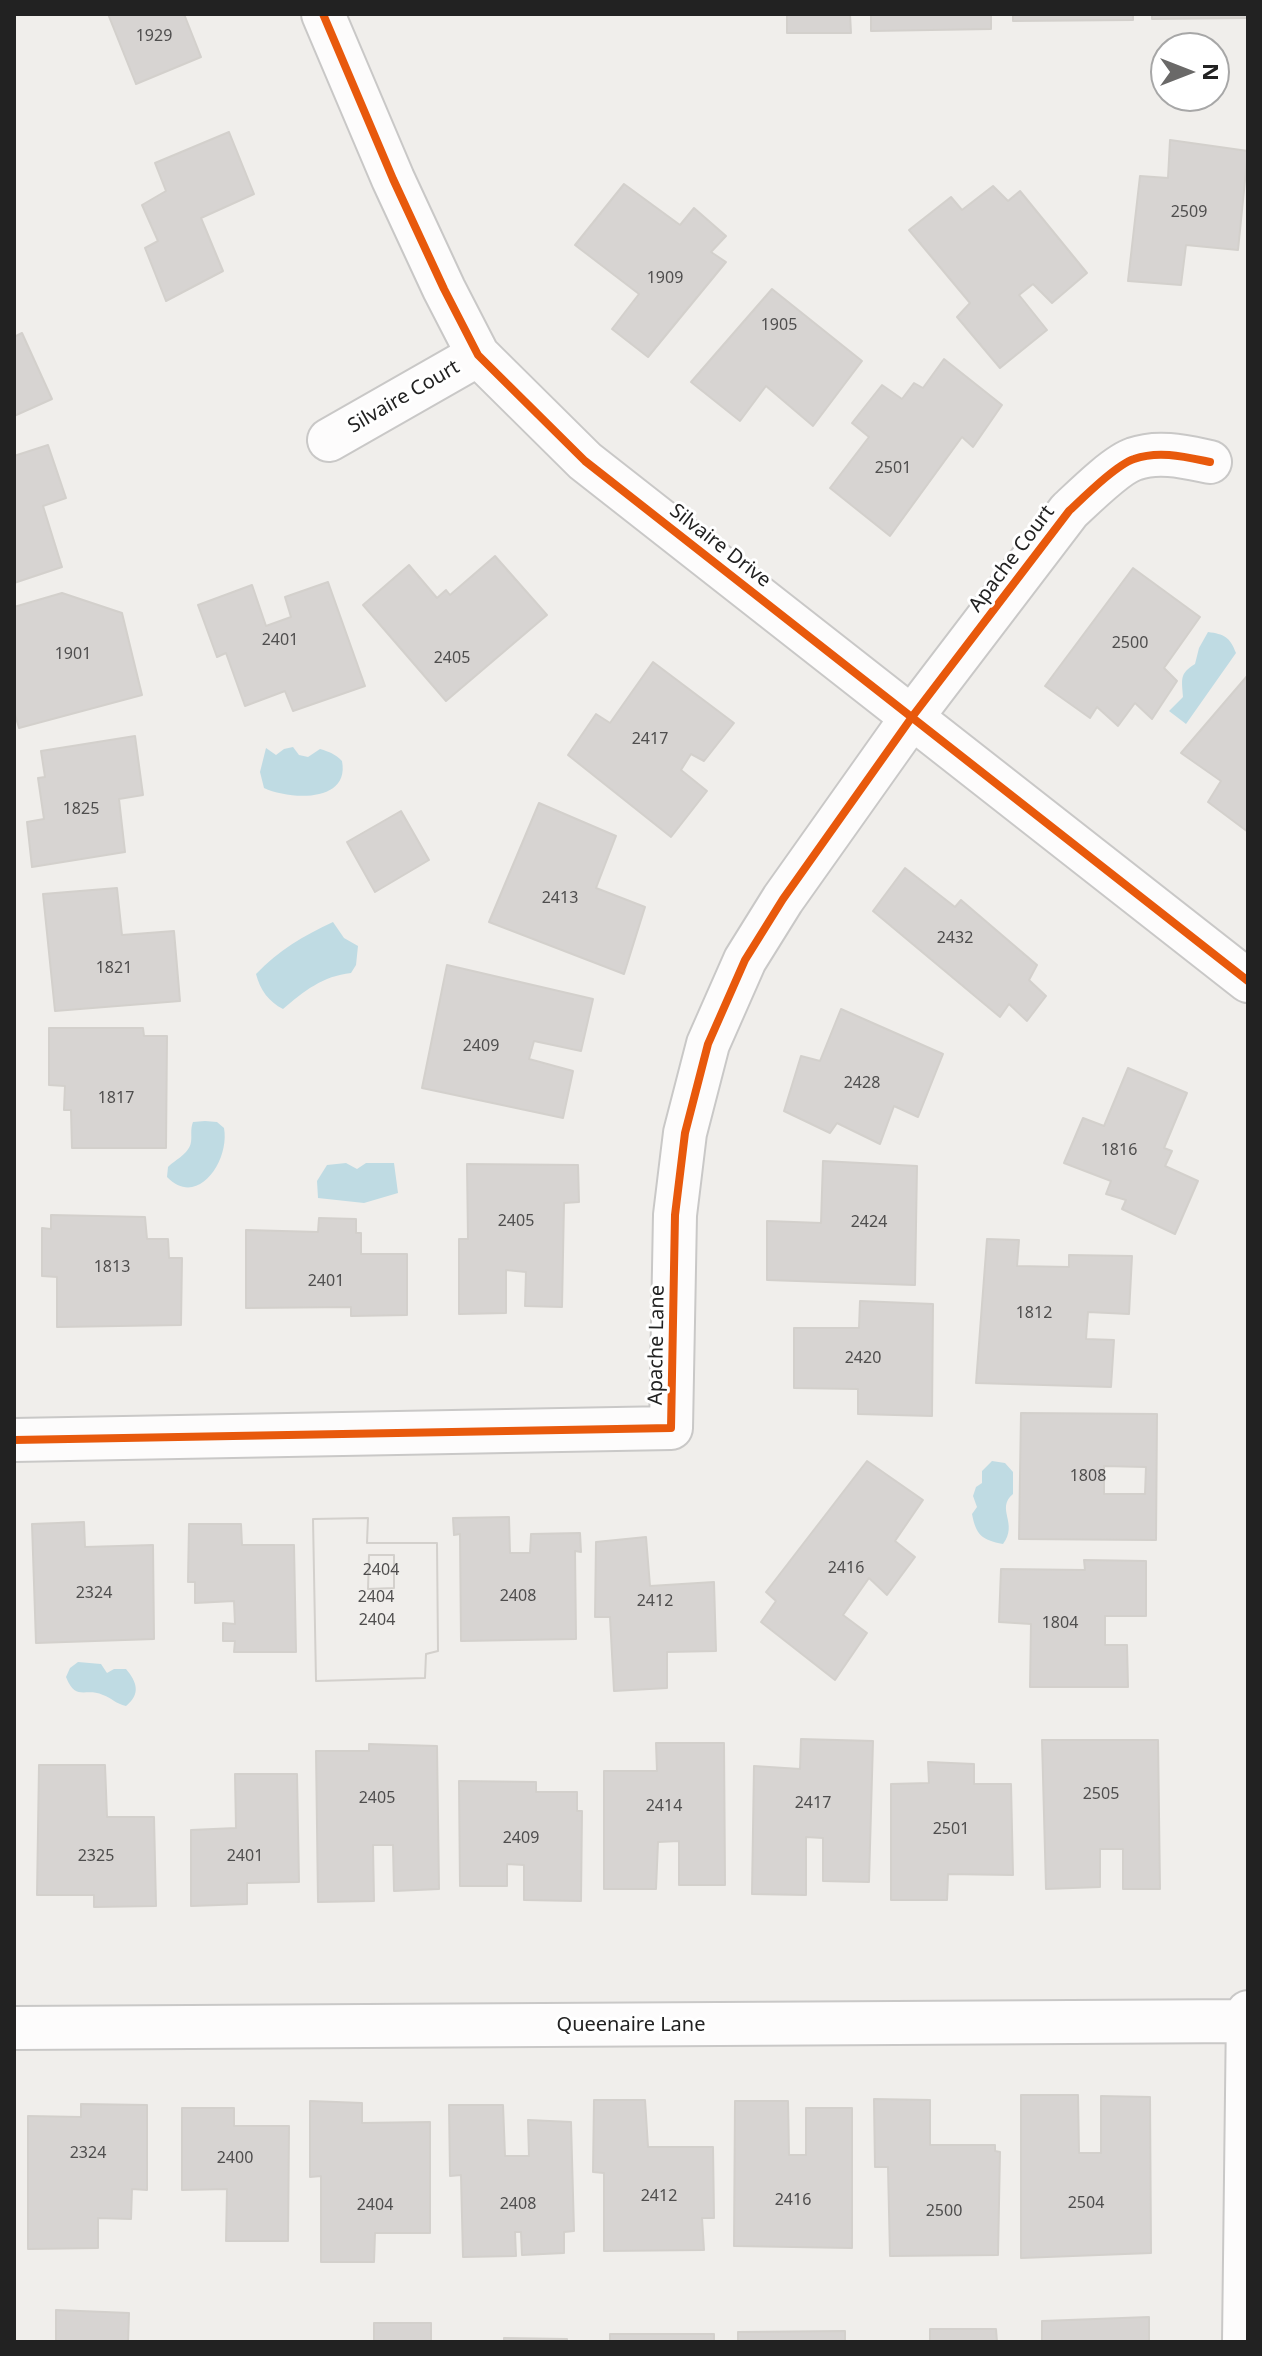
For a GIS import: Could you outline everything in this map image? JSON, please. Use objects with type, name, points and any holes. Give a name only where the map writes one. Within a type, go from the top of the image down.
[{"type":"street","name":"Silvaire Drive","points":[[323,14],[406,207],[478,355],[585,461],[1248,981]]},
{"type":"street","name":"Silvaire Court","points":[[329,440],[478,355]]},
{"type":"street","name":"Apache Court","points":[[912,717],[1069,511],[1099,484],[1133,459],[1174,454],[1210,462]]},
{"type":"street","name":"Apache Lane","points":[[14,1440],[671,1428],[675,1215],[685,1133],[708,1044],[745,960],[783,899],[912,717]]},
{"type":"street","points":[[1244,2342],[1248,2012]]},
{"type":"street","name":"Queenaire Lane","points":[[14,2028],[1248,2021]]},
{"type":"water","points":[[1208,632],[1226,637],[1236,653],[1186,724],[1169,711],[1183,697],[1184,674],[1195,664]]},
{"type":"water","points":[[293,747],[299,755],[308,757],[320,749],[342,761],[342,775],[337,785],[316,795],[302,796],[264,788],[260,772],[266,748],[276,755]]},
{"type":"water","points":[[333,922],[344,938],[358,946],[356,965],[351,973],[314,985],[283,1009],[273,1003],[256,974],[292,944]]},
{"type":"water","points":[[193,1122],[217,1122],[224,1128],[222,1154],[217,1166],[200,1184],[190,1187],[179,1185],[167,1177],[168,1167],[190,1146]]},
{"type":"water","points":[[346,1163],[357,1169],[366,1163],[394,1163],[398,1193],[364,1203],[318,1198],[317,1181],[327,1165]]},
{"type":"water","points":[[992,1461],[1005,1463],[1013,1472],[1013,1494],[1006,1505],[1009,1529],[1003,1544],[981,1535],[972,1514],[977,1507],[973,1496],[976,1487],[982,1483],[982,1471]]},
{"type":"water","points":[[78,1662],[101,1664],[107,1673],[114,1669],[126,1669],[135,1683],[134,1697],[126,1706],[97,1693],[77,1692],[66,1677],[70,1668]]},
{"type":"building","points":[[108,14],[184,14],[201,57],[136,84]]},
{"type":"building","points":[[787,14],[850,14],[851,33],[787,33]]},
{"type":"building","points":[[871,14],[991,14],[991,29],[871,31]]},
{"type":"building","points":[[1013,14],[1133,14],[1133,20],[1013,21]]},
{"type":"building","points":[[1152,14],[1248,14],[1248,18],[1152,19]]},
{"type":"building","points":[[229,132],[254,194],[201,218],[223,271],[166,301],[145,248],[158,241],[142,205],[166,191],[155,163]]},
{"type":"building","points":[[1170,140],[1248,151],[1238,250],[1186,245],[1181,285],[1128,281],[1140,176],[1168,178]]},
{"type":"building","points":[[624,184],[680,225],[694,208],[726,236],[711,252],[726,262],[648,357],[612,329],[639,294],[575,245]]},
{"type":"building","points":[[993,186],[1008,201],[1020,191],[1087,273],[1052,303],[1033,284],[1019,295],[1047,330],[1000,368],[957,317],[970,303],[909,230],[951,197],[962,210]]},
{"type":"building","points":[[772,289],[862,361],[813,426],[766,386],[740,421],[691,382]]},
{"type":"building","points":[[22,333],[52,399],[14,416],[14,337]]},
{"type":"building","points":[[944,359],[1002,405],[973,447],[962,437],[890,536],[830,488],[869,437],[852,423],[882,385],[902,399],[914,383],[923,388]]},
{"type":"building","points":[[48,445],[66,498],[43,506],[62,567],[14,583],[14,456]]},
{"type":"building","points":[[495,556],[547,615],[446,701],[363,605],[409,565],[437,598],[446,590],[450,595]]},
{"type":"building","points":[[1133,568],[1200,617],[1164,668],[1177,681],[1152,719],[1135,703],[1118,726],[1097,707],[1090,718],[1045,686]]},
{"type":"building","points":[[328,582],[365,686],[293,711],[285,691],[245,706],[226,653],[217,657],[198,605],[252,585],[266,626],[291,617],[285,597]]},
{"type":"building","points":[[62,593],[122,613],[142,695],[19,728],[14,711],[14,607]]},
{"type":"building","points":[[653,662],[734,723],[704,761],[691,754],[681,770],[707,791],[671,837],[568,755],[596,714],[610,723]]},
{"type":"building","points":[[1248,675],[1248,832],[1208,802],[1221,781],[1181,753]]},
{"type":"building","points":[[135,736],[143,795],[119,799],[125,852],[32,867],[27,822],[44,819],[38,778],[45,777],[41,751]]},
{"type":"building","points":[[539,803],[616,836],[596,888],[645,907],[624,974],[489,922]]},
{"type":"building","points":[[401,811],[429,860],[375,892],[347,842]]},
{"type":"building","points":[[905,868],[955,907],[961,900],[1037,965],[1029,980],[1046,996],[1027,1021],[1009,1004],[1000,1017],[873,911]]},
{"type":"building","points":[[117,888],[122,935],[174,931],[180,1001],[55,1011],[43,894]]},
{"type":"building","points":[[447,965],[593,999],[581,1051],[534,1041],[529,1059],[573,1071],[563,1118],[422,1088]]},
{"type":"building","points":[[841,1009],[943,1054],[918,1117],[894,1106],[880,1144],[837,1123],[830,1133],[784,1111],[801,1056],[820,1061]]},
{"type":"building","points":[[49,1028],[143,1028],[144,1036],[167,1036],[166,1148],[72,1148],[71,1110],[64,1110],[65,1086],[49,1085]]},
{"type":"building","points":[[1128,1068],[1187,1093],[1164,1148],[1172,1151],[1165,1166],[1198,1181],[1175,1234],[1122,1209],[1126,1200],[1106,1194],[1111,1181],[1064,1163],[1083,1118],[1104,1126]]},
{"type":"building","points":[[823,1161],[917,1166],[915,1285],[767,1280],[767,1221],[821,1223]]},
{"type":"building","points":[[467,1164],[578,1165],[579,1202],[564,1203],[562,1307],[525,1306],[526,1272],[506,1270],[506,1313],[459,1314],[459,1239],[468,1239]]},
{"type":"building","points":[[51,1215],[145,1217],[147,1239],[168,1239],[169,1258],[182,1258],[181,1325],[57,1327],[57,1277],[42,1276],[42,1228],[51,1229]]},
{"type":"building","points":[[319,1218],[356,1219],[356,1233],[361,1233],[361,1254],[407,1254],[407,1315],[351,1316],[351,1307],[246,1308],[246,1230],[318,1232]]},
{"type":"building","points":[[987,1239],[1019,1240],[1017,1266],[1069,1267],[1069,1255],[1132,1256],[1129,1314],[1088,1312],[1086,1339],[1114,1340],[1111,1387],[976,1383]]},
{"type":"building","points":[[860,1301],[933,1304],[932,1416],[858,1414],[858,1389],[794,1388],[794,1328],[859,1328]]},
{"type":"building","points":[[1021,1413],[1157,1414],[1156,1540],[1019,1539]]},
{"type":"building","points":[[867,1461],[923,1500],[895,1541],[915,1557],[887,1595],[869,1578],[843,1615],[867,1633],[835,1680],[761,1622],[776,1601],[766,1592]]},
{"type":"building","points":[[1104,1466],[1146,1467],[1145,1494],[1104,1494]]},
{"type":"building","points":[[509,1517],[510,1553],[530,1553],[531,1534],[580,1533],[581,1552],[575,1551],[576,1639],[461,1641],[460,1534],[454,1535],[453,1518]]},
{"type":"building","points":[[368,1518],[367,1543],[437,1543],[438,1651],[426,1654],[425,1678],[316,1681],[313,1519]],"holes":[[[369,1555],[394,1555],[394,1588],[368,1589]]]},
{"type":"building","points":[[368,1518],[367,1543],[437,1543],[438,1651],[426,1654],[425,1678],[316,1681],[313,1519]]},
{"type":"building","points":[[84,1522],[85,1547],[153,1545],[154,1639],[36,1643],[32,1524]]},
{"type":"building","points":[[189,1524],[241,1524],[242,1545],[294,1545],[296,1652],[234,1652],[235,1641],[223,1641],[223,1623],[235,1624],[234,1601],[195,1603],[195,1582],[188,1582]]},
{"type":"building","points":[[646,1537],[650,1586],[714,1582],[716,1651],[667,1652],[667,1688],[614,1691],[610,1617],[595,1617],[596,1542]]},
{"type":"building","points":[[369,1555],[394,1555],[394,1588],[368,1589]]},
{"type":"building","points":[[1084,1560],[1146,1561],[1146,1616],[1105,1616],[1105,1645],[1127,1645],[1128,1687],[1030,1687],[1031,1624],[999,1622],[1001,1569],[1085,1570]]},
{"type":"building","points":[[801,1739],[873,1741],[869,1882],[823,1881],[823,1838],[806,1837],[806,1895],[752,1894],[754,1766],[800,1769]]},
{"type":"building","points":[[1042,1740],[1158,1740],[1160,1889],[1123,1889],[1123,1849],[1100,1849],[1100,1887],[1046,1889]]},
{"type":"building","points":[[656,1743],[724,1743],[725,1885],[679,1885],[679,1841],[658,1842],[656,1889],[604,1889],[604,1771],[657,1771]]},
{"type":"building","points":[[369,1744],[437,1746],[439,1889],[394,1891],[393,1845],[373,1845],[374,1901],[318,1902],[316,1751],[369,1751]]},
{"type":"building","points":[[928,1762],[974,1764],[974,1784],[1011,1784],[1013,1875],[948,1874],[947,1900],[891,1900],[891,1784],[929,1783]]},
{"type":"building","points":[[39,1765],[105,1765],[107,1817],[154,1817],[156,1906],[94,1907],[94,1895],[37,1895]]},
{"type":"building","points":[[235,1774],[297,1774],[299,1882],[247,1883],[247,1904],[191,1906],[191,1830],[236,1828]]},
{"type":"building","points":[[459,1781],[536,1782],[536,1792],[577,1792],[577,1811],[582,1811],[581,1901],[524,1900],[524,1865],[507,1864],[507,1886],[460,1886]]},
{"type":"building","points":[[1021,2095],[1078,2095],[1079,2153],[1101,2153],[1101,2096],[1150,2097],[1151,2253],[1021,2258]]},
{"type":"building","points":[[874,2099],[930,2100],[930,2145],[995,2145],[995,2151],[1000,2152],[998,2255],[890,2256],[888,2167],[875,2167]]},
{"type":"building","points":[[594,2100],[645,2100],[648,2147],[713,2147],[714,2218],[702,2218],[704,2250],[604,2251],[604,2173],[593,2172]]},
{"type":"building","points":[[310,2101],[362,2103],[362,2123],[430,2122],[430,2233],[375,2233],[374,2262],[321,2262],[321,2176],[310,2177]]},
{"type":"building","points":[[735,2101],[788,2101],[789,2155],[806,2155],[806,2108],[852,2108],[852,2248],[734,2246]]},
{"type":"building","points":[[81,2104],[147,2105],[147,2190],[132,2189],[131,2219],[98,2218],[98,2248],[28,2249],[28,2116],[81,2117]]},
{"type":"building","points":[[449,2105],[503,2105],[505,2156],[529,2156],[528,2120],[571,2122],[574,2231],[564,2232],[564,2253],[522,2255],[521,2232],[515,2232],[516,2256],[463,2257],[461,2175],[450,2176]]},
{"type":"building","points":[[182,2108],[234,2108],[234,2126],[289,2126],[288,2241],[226,2241],[227,2189],[182,2190]]},
{"type":"building","points":[[56,2310],[129,2313],[128,2342],[56,2342]]},
{"type":"building","points":[[1149,2317],[1149,2342],[1042,2342],[1042,2321]]},
{"type":"building","points":[[374,2323],[431,2323],[431,2342],[374,2342]]},
{"type":"building","points":[[930,2329],[996,2329],[997,2342],[930,2342]]},
{"type":"building","points":[[845,2331],[845,2342],[738,2342],[738,2332]]},
{"type":"building","points":[[610,2334],[714,2334],[714,2342],[610,2342]]},
{"type":"building","points":[[504,2338],[567,2339],[567,2342],[504,2342]]},
{"type":"cycle path","points":[[323,14],[393,179],[478,355],[585,461],[1248,981]]},
{"type":"cycle path","points":[[14,1440],[671,1428],[675,1215],[685,1133],[708,1044],[745,960],[783,899],[912,717],[1069,511],[1109,474],[1134,459],[1163,455],[1210,462]]}]
